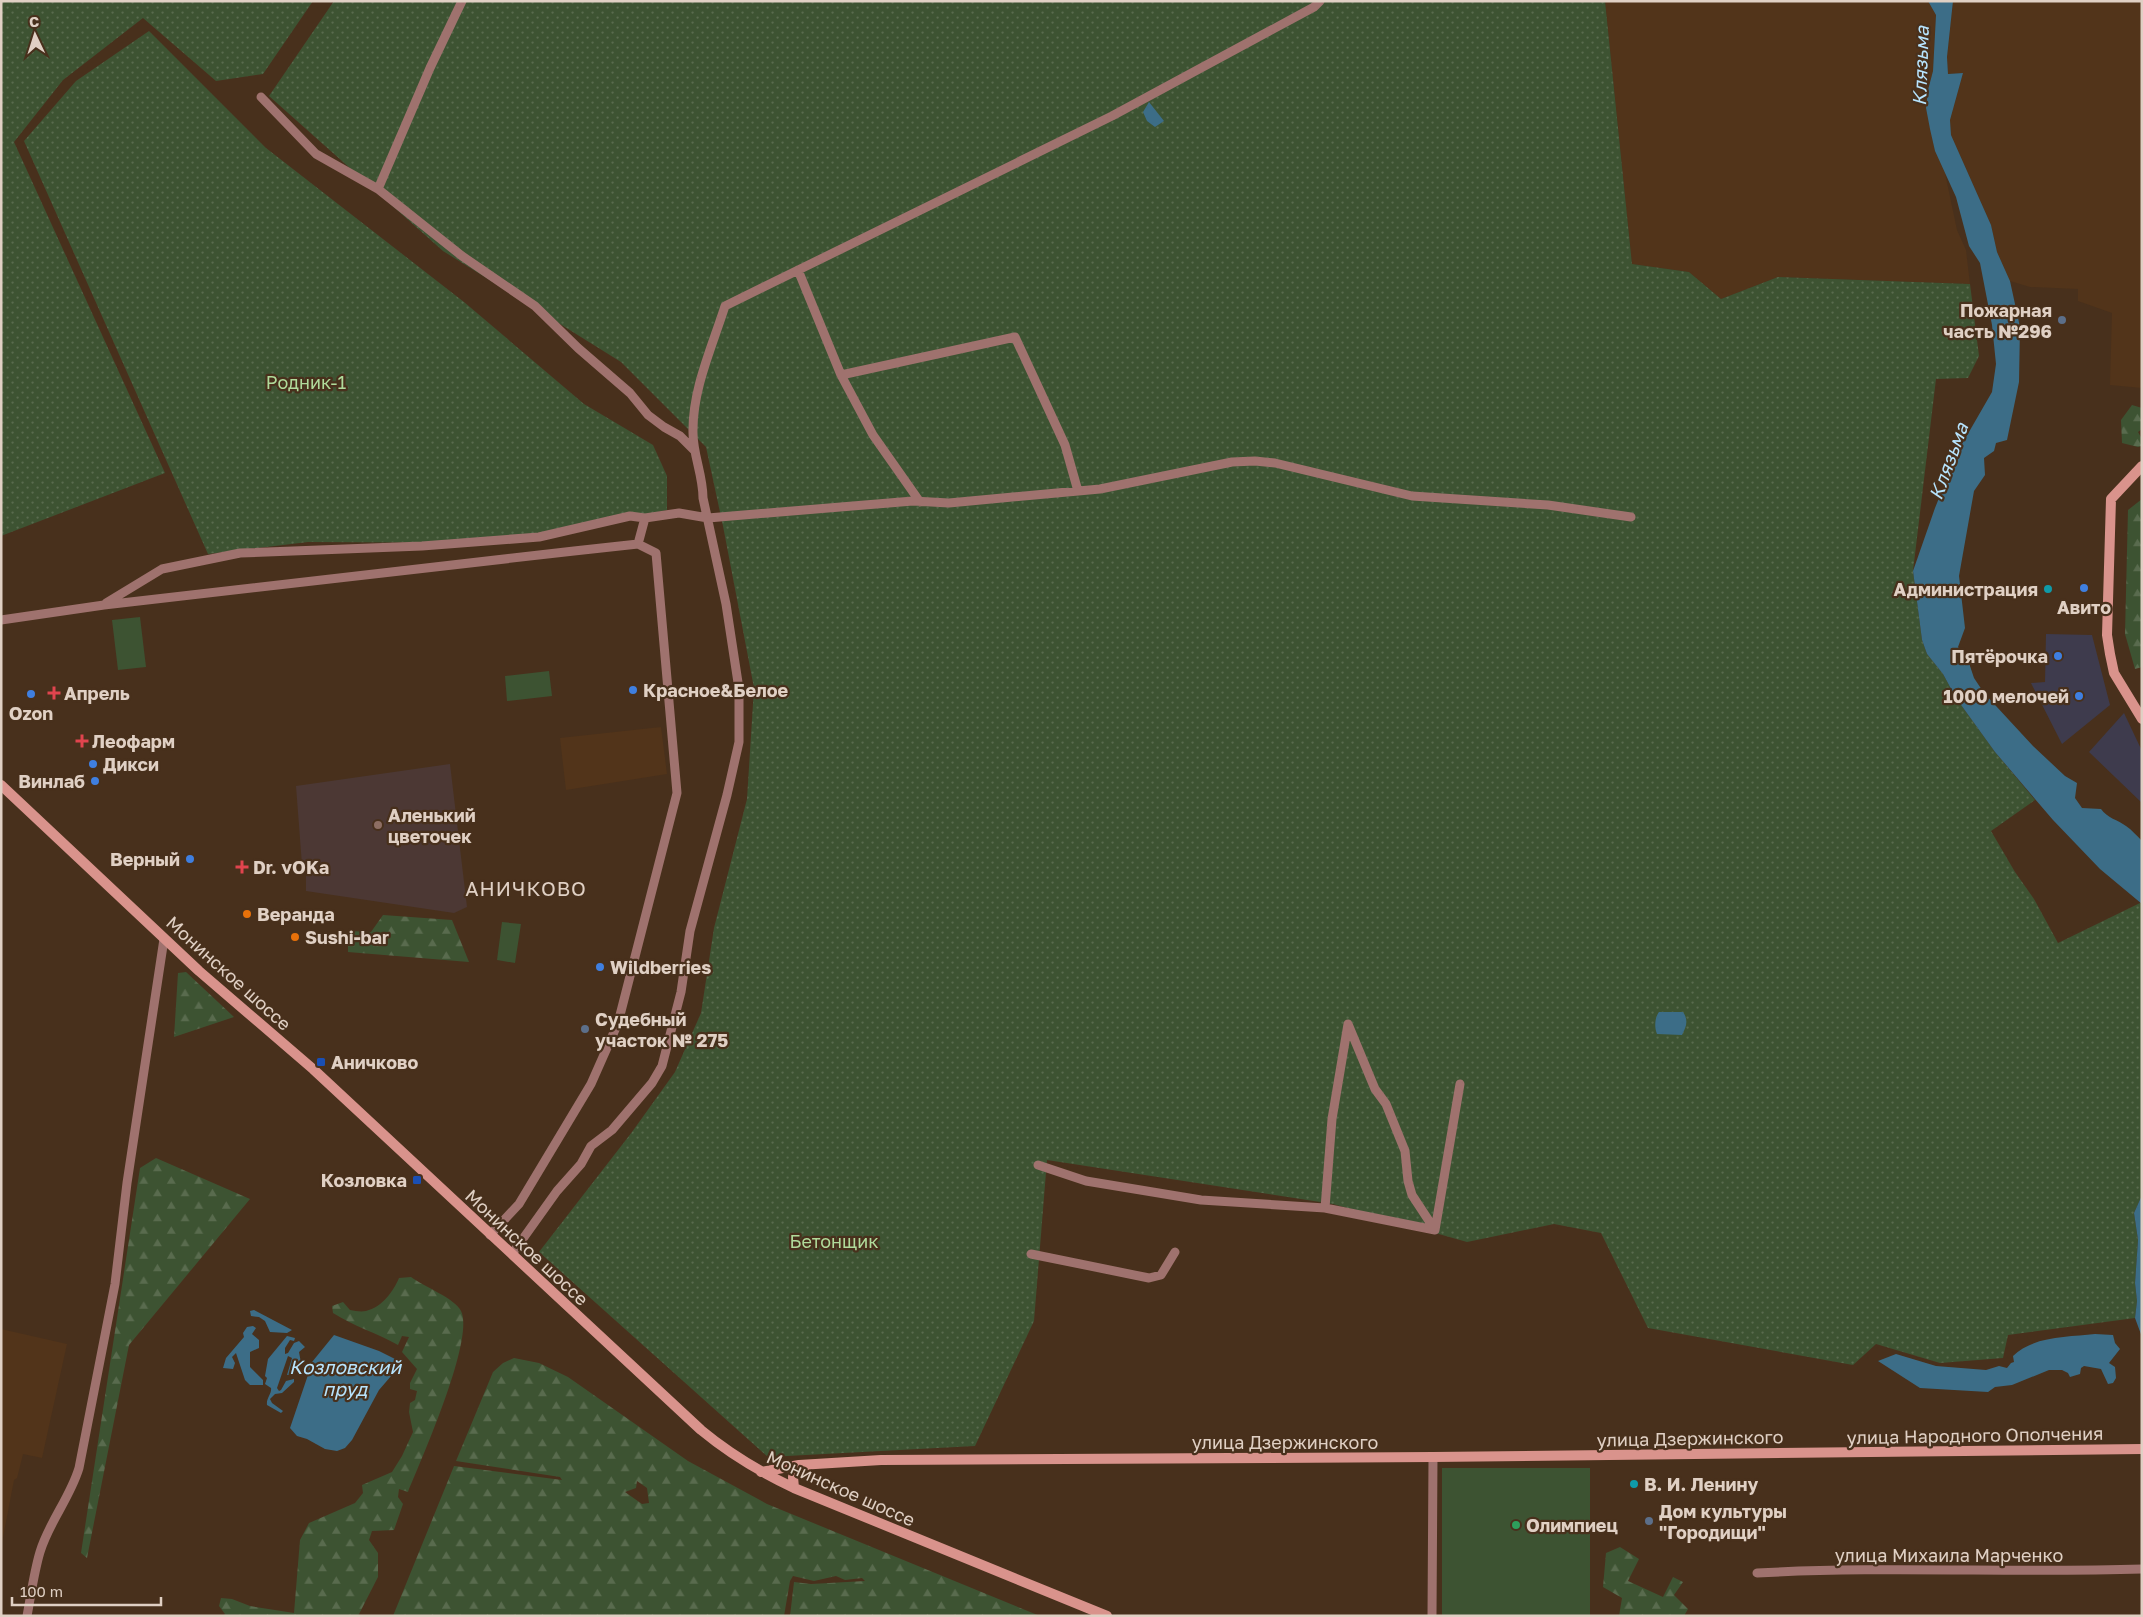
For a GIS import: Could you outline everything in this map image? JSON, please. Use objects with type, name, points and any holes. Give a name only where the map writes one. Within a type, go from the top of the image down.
[{"type":"street","points":[[378,189],[430,68],[462,1]]},
{"type":"street","points":[[512,1254],[557,1190],[581,1164],[591,1146],[612,1130],[652,1083],[662,1066],[681,992],[690,931],[727,795],[738,742],[739,689],[726,604],[703,498],[703,484],[694,450],[693,432],[700,382],[725,306],[1112,116],[1314,7],[1320,1]]},
{"type":"street","points":[[261,97],[316,154],[378,189],[462,256],[536,306],[578,348],[630,393],[648,415],[680,436],[694,450]]},
{"type":"street","points":[[798,270],[841,375],[873,435],[920,502]]},
{"type":"street","points":[[841,375],[1015,337],[1065,445],[1078,490]]},
{"type":"street","points":[[104,605],[162,569],[240,552],[422,546],[539,538],[630,516],[645,518],[679,513],[708,518],[920,502],[949,503],[1100,488],[1232,462],[1255,461],[1275,463],[1412,496],[1548,505],[1632,517]]},
{"type":"street","points":[[2142,466],[2112,499],[2107,635],[2114,673],[2142,719]]},
{"type":"street","points":[[638,544],[645,518]]},
{"type":"street","points":[[1,620],[104,605],[638,544],[656,553],[677,793],[618,1023],[591,1084],[519,1204],[490,1235]]},
{"type":"street","name":"Монинское шоссе","points":[[1,785],[164,939],[313,1069],[490,1235],[701,1430],[723,1448],[761,1472],[794,1488],[1107,1616]]},
{"type":"street","points":[[27,1616],[40,1551],[73,1488],[79,1468],[115,1284],[127,1183],[164,939]]},
{"type":"street","points":[[1325,1208],[1332,1119],[1348,1024],[1375,1089],[1386,1104],[1405,1151],[1408,1181],[1412,1194],[1435,1230]]},
{"type":"street","points":[[1435,1230],[1460,1084]]},
{"type":"street","points":[[1038,1165],[1086,1181],[1201,1200],[1325,1208],[1435,1230]]},
{"type":"street","points":[[1031,1254],[1149,1278],[1161,1275],[1175,1252]]},
{"type":"street","name":"улица Народного Ополчения","points":[[1809,1454],[2142,1449]]},
{"type":"street","name":"улица Дзержинского","points":[[761,1472],[799,1465],[881,1460],[1809,1454]]},
{"type":"street","points":[[1432,1616],[1433,1457]]},
{"type":"street","points":[[794,1488],[793,1477],[796,1471],[814,1464]]},
{"type":"street","name":"улица Михаила Марченко","points":[[1757,1573],[1858,1570],[2068,1572],[2142,1569]]},
{"type":"shaded area","points":[[1605,1],[1928,1],[1936,15],[1933,71],[1926,108],[1935,151],[1945,173],[1957,230],[1966,250],[1970,284],[1778,277],[1721,299],[1689,272],[1632,264]]},
{"type":"shaded area","points":[[1953,1],[2142,1],[2142,388],[2110,385],[2112,313],[2078,301],[2078,289],[2030,287],[2010,281],[1997,252],[1991,225],[1951,135],[1950,120],[1963,73],[1948,74],[1947,57]]},
{"type":"shaded area","points":[[2046,634],[2092,635],[2110,705],[2062,744],[2031,683],[2045,682]]},
{"type":"shaded area","points":[[2124,713],[2142,751],[2142,803],[2089,752]]},
{"type":"shaded area","points":[[661,727],[667,774],[566,790],[560,738]]},
{"type":"shaded area","name":"Аленький цветочек","points":[[450,764],[467,907],[454,913],[306,891],[306,871],[302,865],[296,786]]},
{"type":"shaded area","points":[[1,1329],[67,1344],[42,1458],[23,1454],[17,1478],[14,1480],[1,1548]]},
{"type":"green space","points":[[1,1],[313,1],[263,74],[216,81],[143,18],[63,80],[14,142],[165,473],[1,536]]},
{"type":"green space","name":"Бетонщик","points":[[334,1],[1605,1],[1632,264],[1689,272],[1721,299],[1778,277],[1970,284],[1979,356],[1968,378],[1936,379],[1913,571],[1922,640],[1927,654],[1943,674],[1956,698],[1995,752],[2035,800],[1991,831],[2015,872],[2034,899],[2058,943],[2140,903],[2142,904],[2142,1195],[2134,1213],[2138,1240],[2135,1318],[2008,1335],[2003,1358],[1940,1363],[1876,1344],[1853,1365],[1648,1328],[1601,1233],[1554,1224],[1467,1242],[1333,1204],[1047,1160],[1034,1321],[975,1446],[768,1457],[539,1252],[632,1132],[675,1072],[701,1013],[714,928],[747,799],[754,688],[706,447],[621,362],[443,251],[269,96]]},
{"type":"green space","name":"Родник-1","points":[[149,31],[266,148],[464,302],[584,404],[653,445],[667,476],[667,510],[514,543],[308,542],[208,554],[24,141],[76,81]]},
{"type":"green space","points":[[2132,405],[2142,408],[2142,429],[2138,432],[2142,439],[2142,446],[2138,447],[2122,443],[2121,420]]},
{"type":"green space","points":[[2142,499],[2142,667],[2135,669],[2125,634],[2128,510]]},
{"type":"green space","points":[[140,617],[146,667],[118,670],[112,620]]},
{"type":"green space","points":[[549,671],[552,696],[507,701],[505,676]]},
{"type":"green space","points":[[383,915],[452,920],[469,962],[348,952],[348,931],[371,932]]},
{"type":"green space","points":[[502,922],[521,924],[515,963],[497,960]]},
{"type":"green space","points":[[186,972],[234,1017],[174,1037],[178,973]]},
{"type":"green space","points":[[156,1158],[250,1199],[129,1345],[87,1558],[81,1553],[140,1168]]},
{"type":"green space","points":[[411,1277],[458,1306],[461,1311],[463,1326],[460,1347],[445,1400],[408,1492],[399,1489],[398,1497],[403,1504],[394,1530],[372,1531],[369,1540],[378,1553],[378,1577],[358,1616],[223,1616],[225,1614],[219,1606],[221,1598],[232,1599],[250,1606],[294,1613],[300,1540],[309,1523],[355,1503],[363,1493],[362,1485],[392,1472],[402,1456],[413,1432],[409,1412],[410,1403],[415,1400],[417,1391],[410,1389],[410,1383],[417,1369],[402,1352],[409,1337],[402,1336],[398,1345],[341,1318],[333,1313],[332,1306],[343,1302],[350,1310],[366,1311],[372,1309],[386,1298],[399,1278]]},
{"type":"green space","points":[[514,1358],[539,1363],[568,1377],[688,1461],[767,1504],[1040,1616],[790,1616],[794,1582],[811,1584],[865,1581],[862,1578],[845,1580],[836,1576],[814,1581],[793,1576],[790,1581],[784,1616],[393,1616],[454,1466],[562,1480],[560,1477],[456,1461],[493,1372],[503,1363]],"holes":[[[637,1481],[647,1488],[649,1503],[642,1504],[625,1492],[636,1488]]]},
{"type":"green space","name":"Олимпиец","points":[[1442,1468],[1590,1468],[1590,1616],[1442,1616]]},
{"type":"green space","points":[[1620,1547],[1639,1559],[1628,1581],[1663,1597],[1673,1577],[1683,1582],[1674,1595],[1688,1609],[1684,1616],[1619,1616],[1622,1598],[1603,1587],[1606,1553]]},
{"type":"water","points":[[1928,1],[1953,1],[1947,57],[1948,74],[1963,73],[1950,120],[1951,135],[1991,225],[1997,252],[2010,281],[2020,327],[2019,382],[2007,440],[1996,443],[1994,451],[1984,458],[1985,475],[1974,491],[1959,576],[1965,628],[1958,647],[1969,663],[1974,678],[1984,693],[2033,746],[2065,776],[2077,783],[2075,798],[2082,808],[2101,809],[2109,817],[2123,824],[2142,841],[2142,904],[2100,869],[2053,820],[1995,752],[1956,698],[1943,674],[1927,654],[1922,640],[1913,571],[1935,508],[1958,451],[1992,392],[1996,364],[1992,325],[1980,263],[1969,246],[1956,197],[1935,151],[1926,108],[1933,71],[1936,15]]},
{"type":"water","points":[[1149,102],[1164,121],[1155,127],[1147,121],[1143,112]]},
{"type":"water","points":[[1659,1012],[1683,1012],[1686,1027],[1682,1035],[1657,1034],[1655,1022]]},
{"type":"water","points":[[2142,1195],[2142,1337],[2135,1318],[2138,1240],[2134,1213]]},
{"type":"water","points":[[254,1310],[292,1330],[287,1333],[270,1332],[265,1321],[259,1317],[251,1316],[250,1311]]},
{"type":"water","points":[[253,1326],[256,1328],[252,1334],[259,1340],[259,1348],[250,1352],[250,1367],[263,1380],[263,1385],[250,1385],[245,1380],[236,1353],[232,1357],[235,1363],[233,1369],[223,1368],[226,1358],[244,1337],[243,1333],[247,1327]]},
{"type":"water","points":[[2095,1334],[2113,1335],[2115,1343],[2120,1349],[2109,1363],[2115,1367],[2116,1378],[2113,1383],[2108,1384],[2101,1369],[2084,1366],[2081,1368],[2080,1374],[2070,1377],[2068,1373],[2062,1370],[2049,1370],[2012,1385],[1995,1387],[1988,1392],[1920,1388],[1878,1361],[1896,1354],[1936,1366],[1986,1370],[1999,1366],[2007,1368],[2014,1362],[2013,1356],[2021,1349],[2030,1345],[2062,1337]]},
{"type":"water","name":"Козловский пруд","points":[[334,1335],[379,1351],[395,1359],[398,1368],[379,1390],[352,1440],[345,1448],[337,1451],[325,1449],[297,1436],[290,1428],[309,1372],[308,1367]]},
{"type":"water","points":[[287,1336],[295,1338],[294,1341],[290,1340],[285,1348],[285,1354],[288,1353],[294,1343],[299,1341],[305,1347],[299,1352],[301,1363],[297,1364],[293,1374],[287,1375],[292,1358],[288,1356],[277,1388],[279,1391],[281,1390],[286,1381],[294,1379],[294,1382],[282,1393],[275,1394],[270,1399],[272,1403],[283,1411],[281,1413],[267,1405],[271,1388],[265,1384],[267,1378],[265,1376],[268,1359]]},
{"type":"place","name":"Пожарная часть №296","points":[[2062,320]]},
{"type":"place","name":"Авито","points":[[2084,588]]},
{"type":"place","name":"Администрация","points":[[2048,589]]},
{"type":"place","name":"Пятёрочка","points":[[2058,656]]},
{"type":"place","name":"Красное&Белое","points":[[633,690]]},
{"type":"place","name":"Апрель","points":[[54,693]]},
{"type":"place","name":"Ozon","points":[[31,694]]},
{"type":"place","name":"1000 мелочей","points":[[2079,696]]},
{"type":"place","name":"Леофарм","points":[[82,741]]},
{"type":"place","name":"Дикси","points":[[93,764]]},
{"type":"place","name":"Винлаб","points":[[95,781]]},
{"type":"place","name":"Аленький цветочек","points":[[378,825]]},
{"type":"place","name":"Верный","points":[[190,859]]},
{"type":"place","name":"Dr. vOKa","points":[[242,867]]},
{"type":"place","name":"Веранда","points":[[247,914]]},
{"type":"place","name":"Sushi-bar","points":[[295,937]]},
{"type":"place","name":"Wildberries","points":[[600,967]]},
{"type":"place","name":"Судебный участок № 275","points":[[585,1029]]},
{"type":"place","name":"Аничково","points":[[321,1062]]},
{"type":"place","name":"Козловка","points":[[417,1180]]},
{"type":"place","name":"В. И. Ленину","points":[[1634,1484]]},
{"type":"place","name":"Дом культуры \"Городищи\"","points":[[1649,1521]]},
{"type":"place","name":"Олимпиец","points":[[1516,1525]]},
{"type":"district","name":"АНИЧКОВО","points":[[526,888]]},
{"type":"water label","name":"Клязьма","points":[[1920,66]]},
{"type":"water label","name":"Клязьма","points":[[1948,461]]}]
